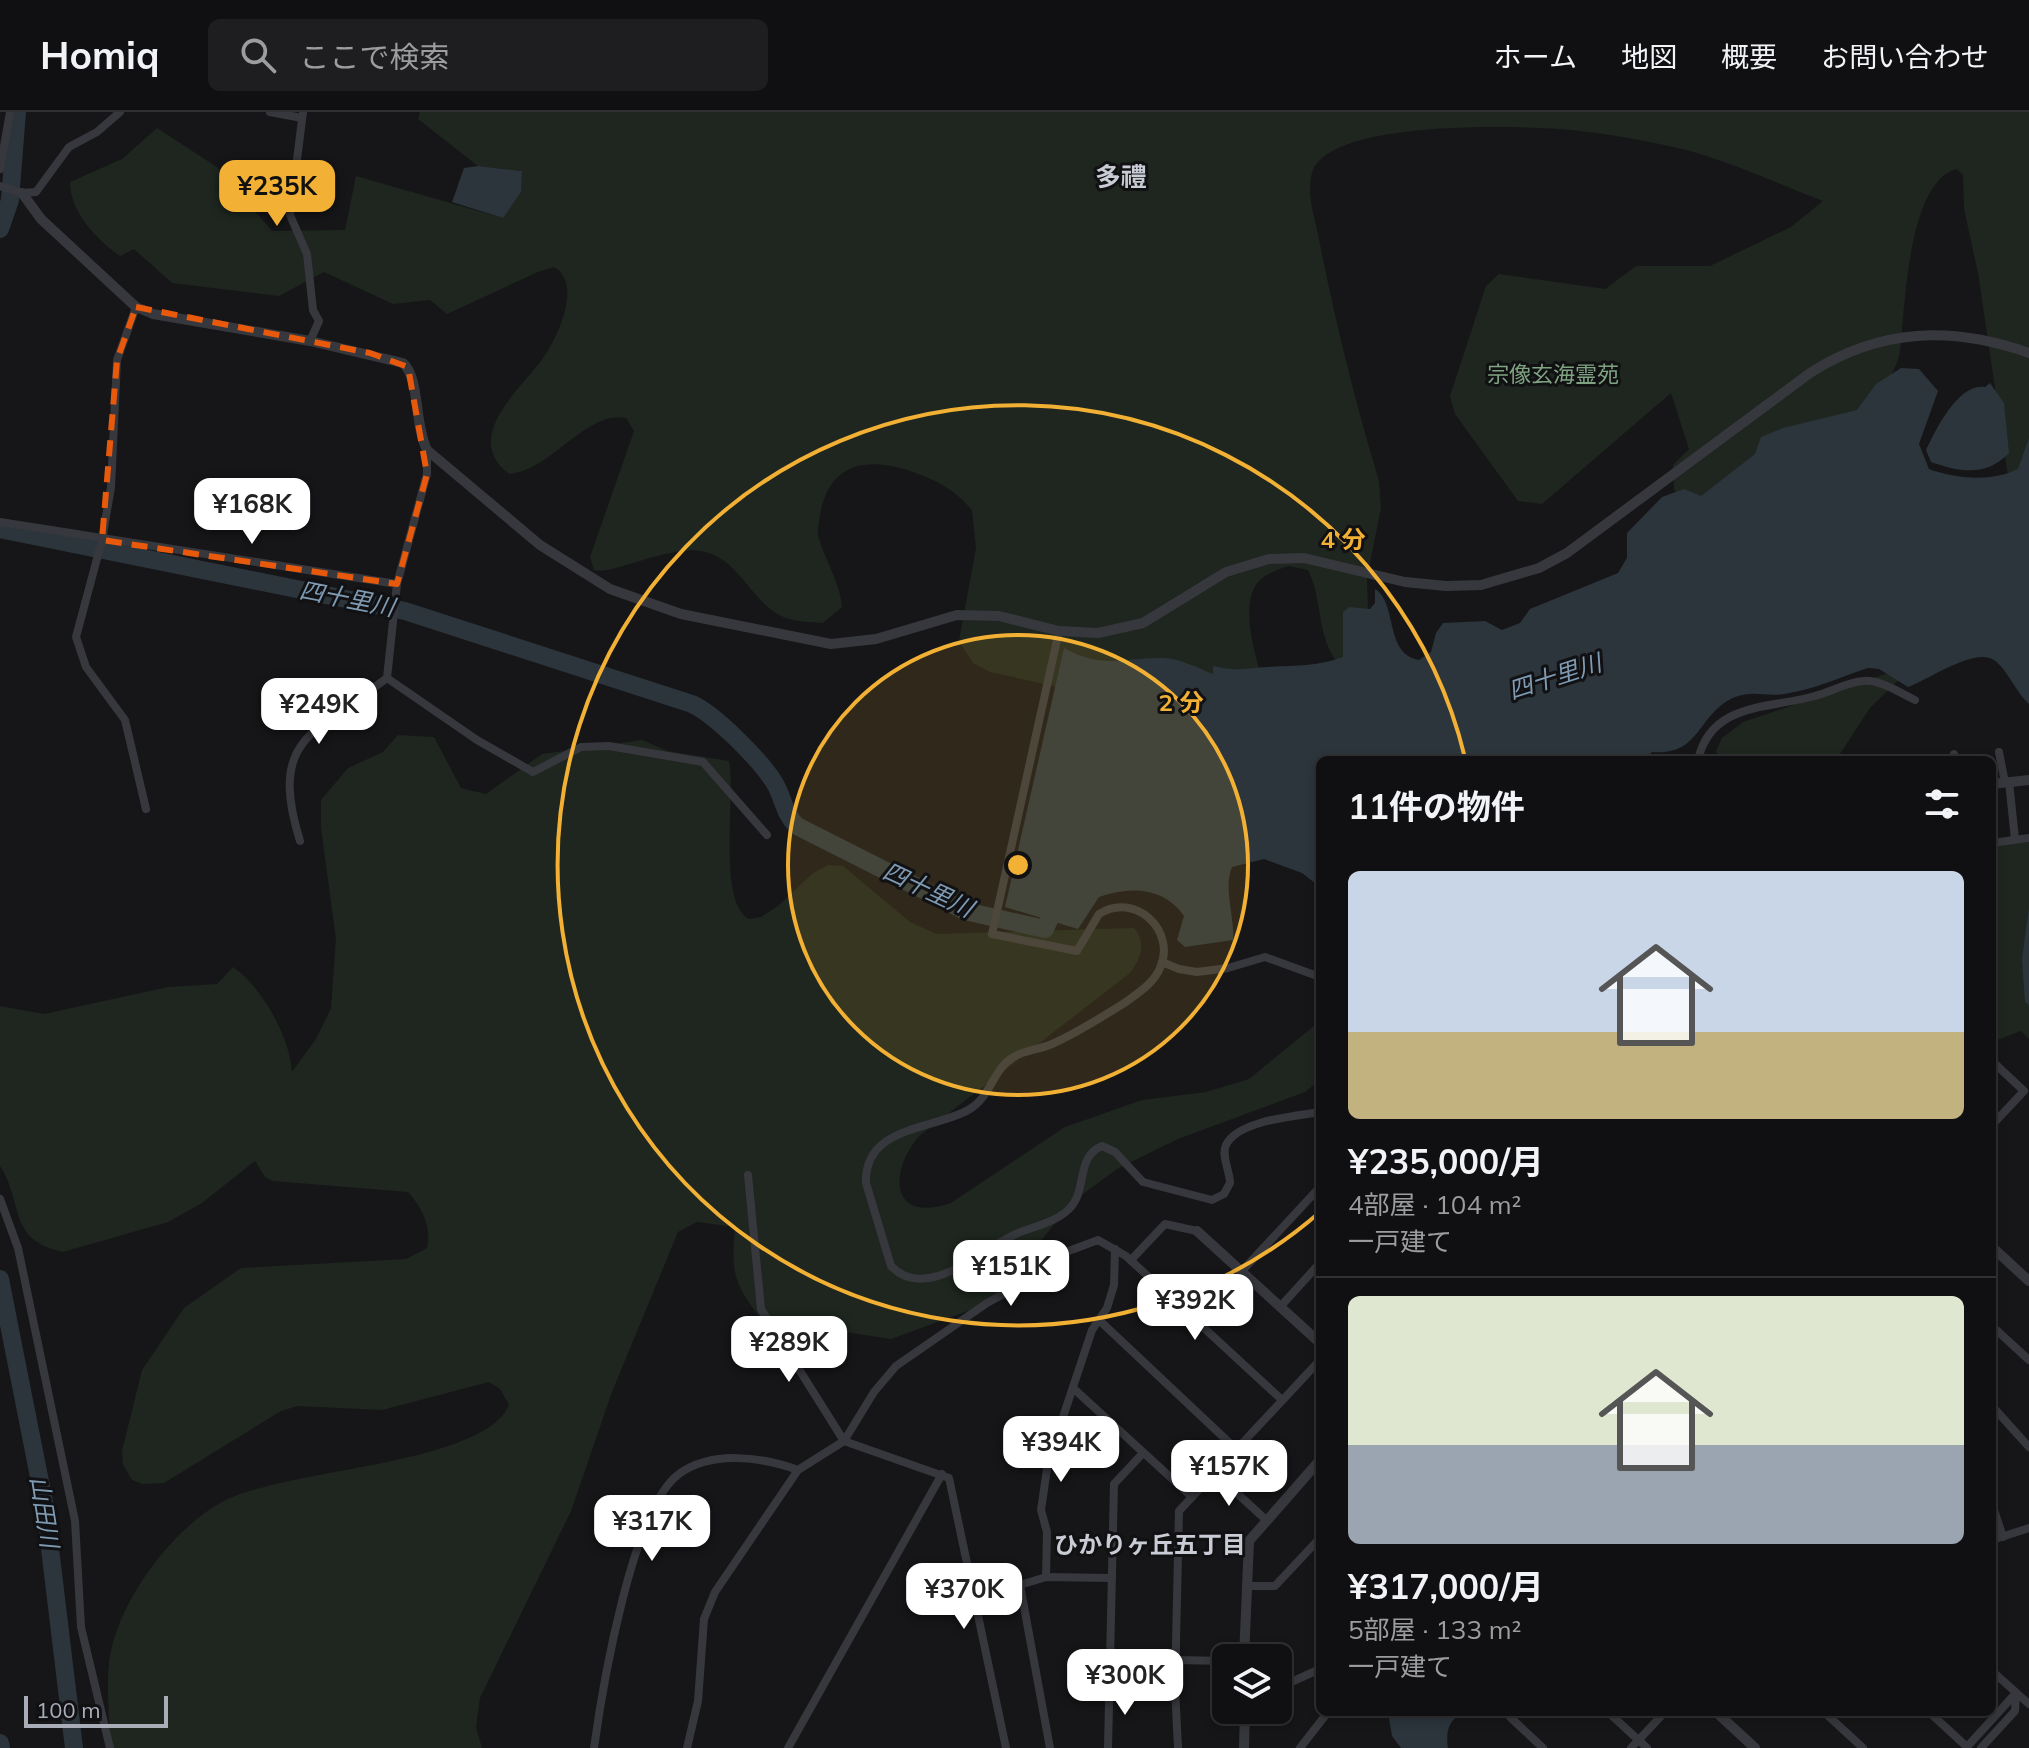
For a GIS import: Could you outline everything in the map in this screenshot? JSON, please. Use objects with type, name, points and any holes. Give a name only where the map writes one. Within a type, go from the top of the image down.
[{"type":"street","points":[[0,169],[10,112]]},
{"type":"street","points":[[0,186],[22,193],[36,192],[54,163],[69,147],[97,132],[120,112]]},
{"type":"street","points":[[270,112],[302,115],[290,215],[307,254],[313,310],[319,321],[310,341]]},
{"type":"street","points":[[22,193],[41,219],[136,307],[179,319],[310,341],[397,360],[408,367],[414,380],[419,434],[427,450],[540,545],[610,589],[681,614],[831,644],[876,639],[957,615],[999,616],[1059,631],[1098,633],[1143,623],[1226,572],[1269,559],[1304,558],[1405,582],[1446,586],[1481,585],[1514,578],[1567,553],[1810,373],[1851,351],[1896,336],[1938,333],[1985,339],[2029,353]]},
{"type":"street","points":[[136,307],[117,360],[111,487],[102,540],[76,637],[86,667],[125,720],[146,809]]},
{"type":"street","points":[[300,841],[288,786],[297,749],[309,732],[387,678],[397,584],[427,474],[427,450]]},
{"type":"street","points":[[0,522],[397,584]]},
{"type":"street","points":[[1059,631],[992,934],[1077,951],[1099,914],[1125,909],[1147,915],[1161,930],[1162,962],[1152,981],[1125,1002],[1052,1045],[1023,1053],[1005,1063],[984,1098],[973,1107],[950,1119],[904,1131],[876,1149],[866,1172],[868,1194],[887,1256],[898,1273],[921,1277],[952,1271],[1014,1234],[1062,1215],[1077,1198],[1086,1159],[1097,1148],[1115,1152],[1143,1182],[1212,1200],[1228,1188],[1230,1176],[1224,1152],[1231,1138],[1276,1118],[1316,1113]]},
{"type":"street","points":[[387,678],[477,740],[533,772],[581,747],[609,746],[703,762],[767,835]]},
{"type":"street","points":[[1700,756],[1710,732],[1729,715],[1739,711],[1814,696],[1863,680],[1875,682],[1915,700]]},
{"type":"street","points":[[1999,752],[2007,782],[2015,839]]},
{"type":"street","points":[[1996,783],[2029,780]]},
{"type":"street","points":[[1996,842],[2029,838]]},
{"type":"street","points":[[1162,962],[1197,972],[1228,968],[1265,957],[1316,976]]},
{"type":"street","points":[[1996,1065],[2024,1091],[1996,1121]]},
{"type":"street","points":[[748,1175],[761,1309],[844,1441],[949,1478],[1006,1748]]},
{"type":"street","points":[[1241,1272],[1316,1191]]},
{"type":"street","points":[[0,1199],[18,1248],[75,1521],[81,1627],[110,1748]]},
{"type":"street","points":[[1131,1260],[1165,1224],[1197,1231],[1316,1339]]},
{"type":"street","points":[[687,1748],[698,1701],[704,1619],[715,1592],[798,1470],[844,1441],[881,1383],[896,1366],[1067,1250],[1098,1240],[1131,1260],[1282,1400]]},
{"type":"street","points":[[1046,1577],[1047,1532],[1041,1510],[1048,1462],[1092,1330],[1114,1285],[1115,1249]]},
{"type":"street","points":[[1996,1251],[2029,1281]]},
{"type":"street","points":[[1280,1307],[1316,1267]]},
{"type":"street","points":[[1099,1320],[1236,1449]]},
{"type":"street","points":[[1996,1330],[2029,1360]]},
{"type":"street","points":[[1178,1748],[1175,1687],[1179,1511],[1316,1364]]},
{"type":"street","points":[[1073,1388],[1192,1497]]},
{"type":"street","points":[[1996,1410],[2029,1447]]},
{"type":"street","points":[[1108,1748],[1114,1484],[1143,1453]]},
{"type":"street","points":[[594,1748],[604,1673],[620,1607],[650,1517],[663,1493],[677,1475],[712,1461],[763,1459],[798,1470]]},
{"type":"street","points":[[1244,1644],[1249,1541],[1265,1519],[1316,1464]]},
{"type":"street","points":[[1215,1473],[1265,1519]]},
{"type":"street","points":[[788,1748],[942,1474]]},
{"type":"street","points":[[1996,1516],[2003,1537]]},
{"type":"street","points":[[1996,1539],[2029,1528]]},
{"type":"street","points":[[1246,1586],[1275,1586],[1316,1542]]},
{"type":"street","points":[[1050,1748],[1020,1585],[1046,1577],[1112,1578]]},
{"type":"street","points":[[1176,1660],[1212,1661]]},
{"type":"street","points":[[1292,1682],[1316,1671]]},
{"type":"street","points":[[1996,1675],[2028,1701]]},
{"type":"street","points":[[1109,1686],[1175,1687]]},
{"type":"street","points":[[1996,1715],[2016,1693]]},
{"type":"street","points":[[1981,1748],[2015,1711],[2016,1693]]},
{"type":"street","points":[[1300,1748],[1325,1716]]},
{"type":"street","points":[[1511,1716],[1543,1748]]},
{"type":"street","points":[[1612,1716],[1647,1748]]},
{"type":"street","points":[[1631,1748],[1661,1716]]},
{"type":"street","points":[[1720,1716],[1755,1748]]},
{"type":"street","points":[[1828,1716],[1863,1748]]},
{"type":"street","points":[[1933,1716],[1967,1748],[1996,1716]]},
{"type":"street","points":[[1244,1748],[1245,1724]]},
{"type":"highlighted area","points":[[136,307],[370,353],[408,367],[427,474],[397,584],[102,540],[117,360]]},
{"type":"green space","name":"宗像玄海霊苑","points":[[420,112],[2029,112],[2029,487],[2008,476],[1978,273],[1964,209],[1963,175],[1957,169],[1940,179],[1918,221],[1907,279],[1900,351],[1883,406],[1869,512],[1678,497],[1674,489],[1673,465],[1689,449],[1671,393],[1542,504],[1518,501],[1455,414],[1450,396],[1486,286],[1499,274],[1605,289],[1636,266],[1710,266],[1791,227],[1823,201],[1703,155],[1615,136],[1514,127],[1431,129],[1389,134],[1353,143],[1326,155],[1312,173],[1310,189],[1339,331],[1379,481],[1381,508],[1367,578],[1369,643],[1337,662],[1326,640],[1308,570],[1288,566],[1259,581],[1251,598],[1249,614],[1255,651],[1275,720],[1077,691],[990,672],[973,663],[959,641],[976,548],[972,510],[952,491],[910,471],[873,464],[858,466],[834,481],[826,494],[818,531],[842,607],[823,623],[790,619],[774,612],[726,562],[701,551],[673,552],[613,569],[594,570],[590,557],[634,431],[626,418],[611,418],[597,423],[539,463],[509,474],[496,460],[491,445],[499,415],[541,361],[560,327],[567,286],[563,275],[554,267],[447,314],[430,300],[393,304],[324,272],[279,296],[172,283],[134,249],[120,256],[102,241],[79,214],[71,193],[70,182],[122,159],[157,128],[217,167],[272,231],[345,230],[356,176],[503,218],[522,171],[478,166],[418,119]]},
{"type":"green space","points":[[1915,664],[1870,708],[1839,756],[1718,756],[1716,751],[1722,738],[1743,722]]},
{"type":"green space","points":[[398,735],[434,737],[461,788],[486,794],[542,754],[642,740],[668,751],[729,761],[730,871],[739,909],[749,919],[761,917],[778,906],[813,873],[828,865],[843,866],[910,922],[936,934],[1134,928],[1141,951],[1130,973],[918,1137],[908,1152],[900,1180],[901,1192],[907,1201],[917,1207],[932,1208],[951,1203],[1065,1127],[1142,1100],[1206,1092],[1249,1079],[1316,1024],[1316,1083],[1305,1092],[1178,1139],[1117,1169],[1072,1202],[992,1302],[891,1339],[761,1319],[736,1276],[733,1255],[735,1227],[697,1222],[678,1232],[612,1392],[571,1511],[480,1698],[476,1727],[482,1748],[110,1748],[108,1673],[114,1638],[138,1587],[156,1562],[197,1519],[220,1503],[243,1493],[425,1453],[459,1442],[492,1425],[509,1405],[500,1389],[489,1382],[382,1410],[298,1406],[281,1411],[164,1483],[143,1484],[132,1480],[123,1465],[122,1451],[142,1370],[184,1308],[241,1268],[406,1259],[427,1248],[427,1225],[408,1192],[273,1181],[265,1177],[255,1161],[202,1203],[168,1222],[63,1252],[45,1246],[33,1239],[25,1229],[0,1166],[0,1006],[44,1014],[168,987],[217,984],[233,967],[255,987],[273,1015],[286,1044],[292,1072],[316,1039],[331,1008],[336,939],[321,828],[321,800],[348,768],[383,752]]},
{"type":"green space","points":[[2029,842],[2029,1039],[2021,1031],[1996,1040],[1996,846]]},
{"type":"water","points":[[478,166],[522,171],[521,192],[503,218],[452,202],[464,168]]},
{"type":"water","points":[[1901,368],[1919,369],[1938,391],[1919,444],[1929,469],[1974,478],[2008,473],[2018,469],[2029,438],[2029,704],[1999,664],[1986,657],[1951,666],[1908,687],[1879,669],[1868,668],[1795,692],[1735,697],[1722,704],[1690,741],[1681,747],[1652,752],[1648,756],[1316,756],[1316,884],[1302,873],[1264,859],[1232,867],[1229,893],[1233,940],[1185,947],[1177,940],[1184,916],[1167,899],[1146,892],[1123,891],[1099,897],[1078,929],[1005,907],[1064,648],[1102,661],[1170,659],[1213,674],[1213,666],[1241,669],[1323,662],[1343,657],[1343,612],[1349,607],[1370,609],[1375,603],[1375,589],[1387,605],[1401,648],[1408,656],[1419,660],[1431,652],[1436,633],[1443,623],[1485,621],[1502,630],[1520,623],[1530,609],[1618,573],[1627,558],[1627,533],[1662,497],[1684,489],[1701,496],[1755,454],[1761,437],[1783,428],[1857,410],[1876,384]]},
{"type":"water","points":[[1990,383],[2004,403],[2009,453],[1982,469],[1962,470],[1931,462],[1926,450],[1950,409],[1966,392]]},
{"type":"water","points":[[2029,907],[2029,1005],[2025,1002],[2022,959]]},
{"type":"water","points":[[1389,1716],[1458,1716],[1449,1726],[1448,1748],[1401,1748],[1392,1736]]},
{"type":"waterway","name":"四十里川","points":[[0,229],[10,200],[17,112]]},
{"type":"waterway","name":"四十里川","points":[[0,529],[405,611],[692,704],[725,728],[759,762],[774,782],[789,816],[797,826],[965,911],[1045,929],[1058,900]]},
{"type":"waterway","name":"山田川","points":[[0,1279],[45,1507],[74,1748]]},
{"type":"waterway","points":[[0,1743],[1,1748]]},
{"type":"district","name":"多禮","points":[[1121,177]]},
{"type":"district","name":"ひかりヶ丘五丁目","points":[[1150,1545]]}]
